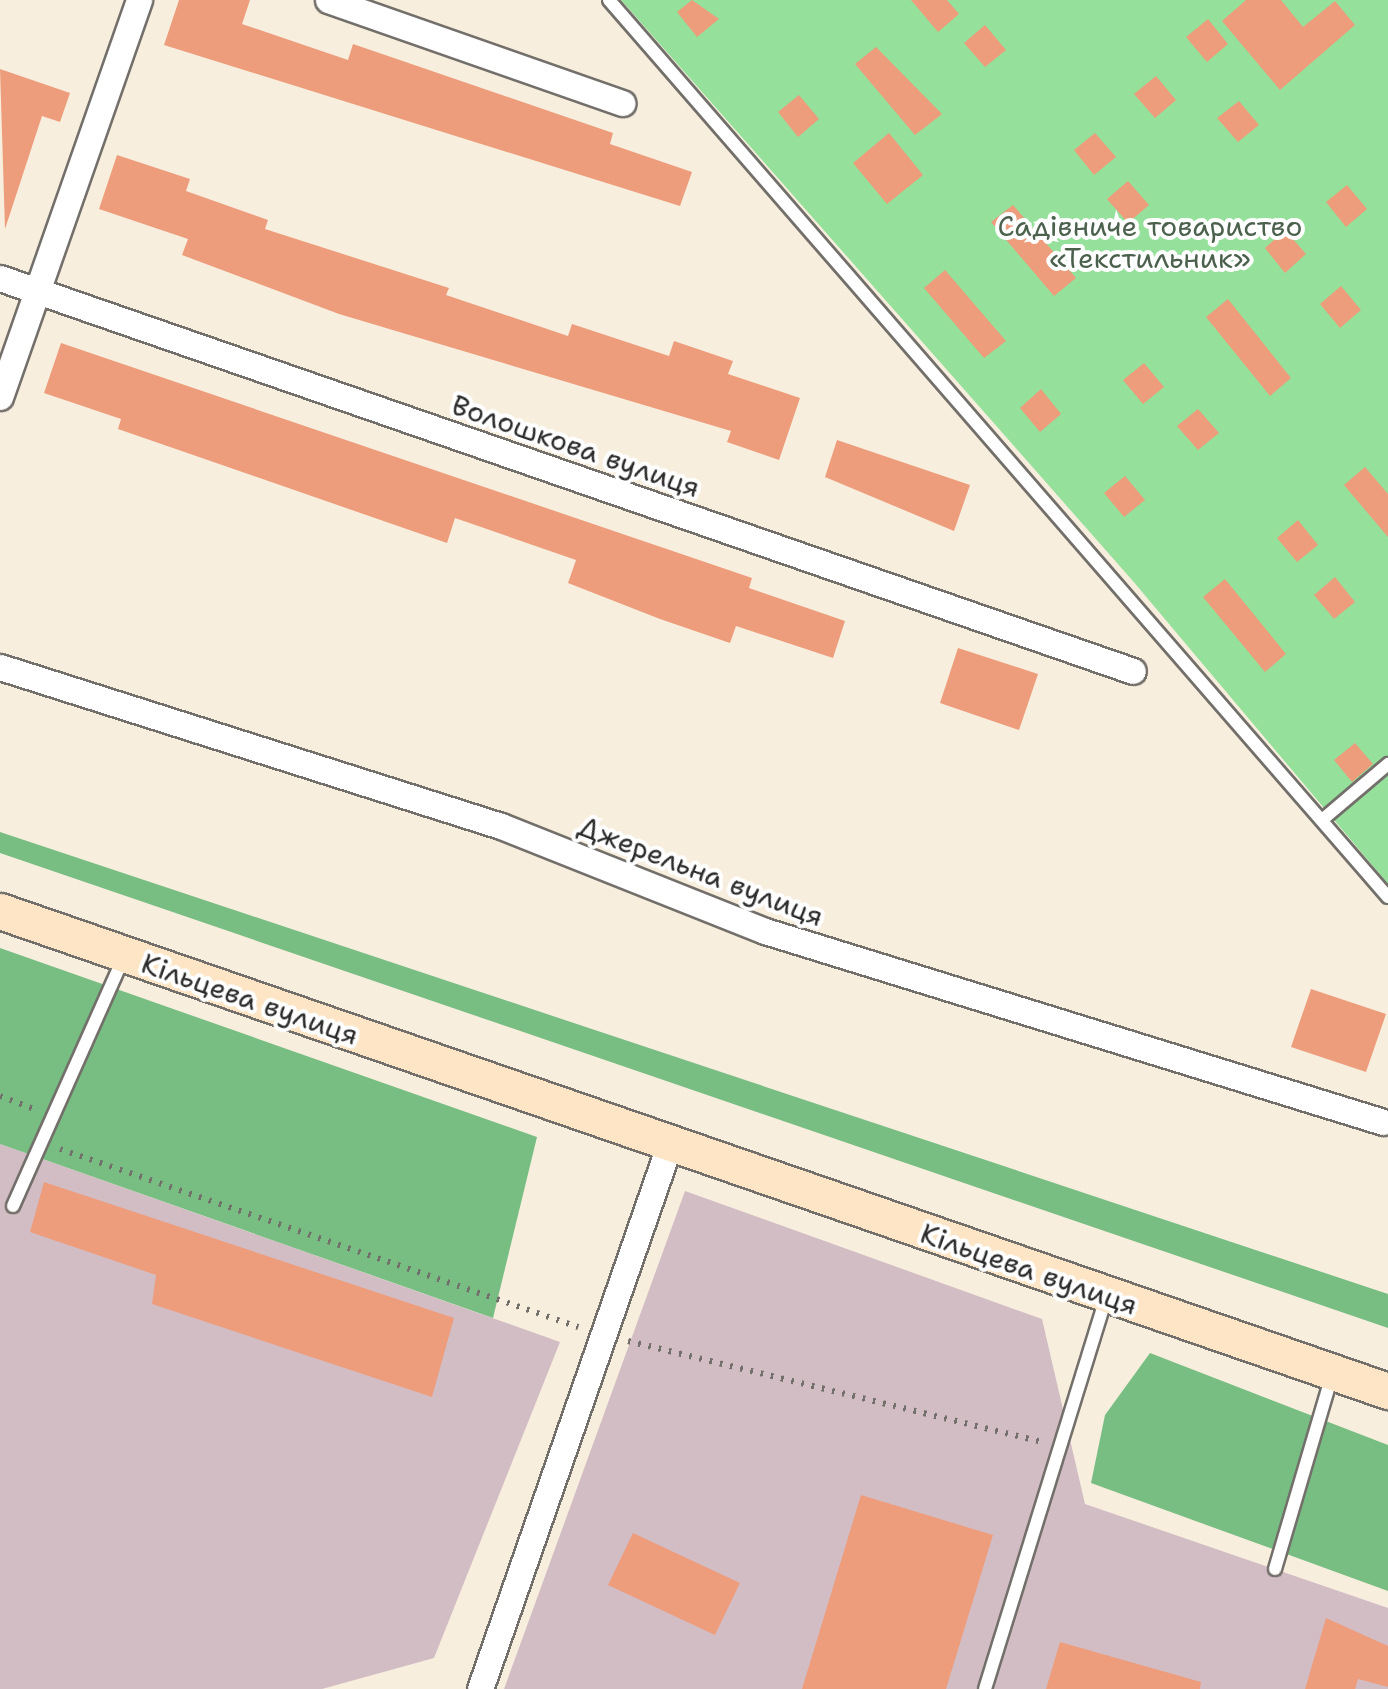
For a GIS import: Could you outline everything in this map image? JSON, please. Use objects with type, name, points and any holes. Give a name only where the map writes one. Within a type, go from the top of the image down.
[{"type":"main road","name":"Кільцева вулиця","points":[[0,911],[670,1146],[1388,1391]]},
{"type":"street","points":[[0,396],[34,290],[139,0]]},
{"type":"street","points":[[328,0],[622,103]]},
{"type":"street","name":"Волошкова вулиця","points":[[0,278],[1133,670]]},
{"type":"street","name":"Джерельна вулиця","points":[[0,667],[501,826],[764,931],[1383,1122]]},
{"type":"street","points":[[480,1689],[670,1146]]},
{"type":"lane","points":[[609,0],[1388,897]]},
{"type":"lane","points":[[1322,820],[1388,764]]},
{"type":"lane","points":[[13,1206],[125,955]]},
{"type":"lane","points":[[985,1689],[1107,1296]]},
{"type":"lane","points":[[1275,1569],[1333,1372]]},
{"type":"path","points":[[0,1096],[52,1116]]},
{"type":"path","points":[[40,1142],[604,1336],[1060,1447]]},
{"type":"shaded area","points":[[0,1144],[560,1342],[434,1658],[322,1689],[0,1689]]},
{"type":"shaded area","points":[[685,1191],[1042,1319],[1085,1504],[1388,1608],[1388,1689],[504,1689]]},
{"type":"green space","name":"Садівниче товариство «Текстильник»","points":[[621,0],[1388,0],[1388,884],[1132,580]]},
{"type":"green space","points":[[0,832],[1388,1294],[1388,1328],[0,853]]},
{"type":"green space","points":[[0,948],[537,1137],[493,1318],[0,1144]]},
{"type":"green space","points":[[1150,1353],[1388,1445],[1388,1591],[1091,1483],[1105,1415]]},
{"type":"building","points":[[179,0],[250,0],[242,24],[348,60],[353,44],[613,133],[610,144],[692,172],[680,206],[164,45]]},
{"type":"building","points":[[692,0],[719,19],[697,37],[677,12]]},
{"type":"building","points":[[911,0],[947,0],[959,14],[938,32]]},
{"type":"building","points":[[1246,0],[1281,0],[1303,27],[1335,1],[1355,25],[1280,90],[1222,21]]},
{"type":"building","points":[[1208,19],[1228,44],[1207,62],[1186,37]]},
{"type":"building","points":[[985,25],[1006,50],[985,67],[964,43]]},
{"type":"building","points":[[876,47],[942,114],[915,135],[855,64]]},
{"type":"building","points":[[0,69],[70,93],[60,122],[42,116],[5,229]]},
{"type":"building","points":[[1156,76],[1176,100],[1155,118],[1134,94]]},
{"type":"building","points":[[799,95],[819,119],[798,137],[778,112]]},
{"type":"building","points":[[1239,101],[1259,125],[1238,142],[1217,118]]},
{"type":"building","points":[[889,133],[923,175],[887,204],[853,163]]},
{"type":"building","points":[[1095,133],[1116,157],[1094,175],[1074,150]]},
{"type":"building","points":[[117,155],[190,179],[186,191],[268,220],[265,229],[449,288],[446,295],[568,336],[572,324],[669,356],[674,341],[733,361],[728,374],[800,398],[779,460],[727,442],[731,431],[339,314],[182,255],[188,239],[99,209]]},
{"type":"building","points":[[1128,181],[1149,205],[1128,223],[1107,199]]},
{"type":"building","points":[[1347,185],[1367,209],[1346,227],[1326,202]]},
{"type":"building","points":[[1013,205],[1076,278],[1054,296],[991,222]]},
{"type":"building","points":[[1285,230],[1306,254],[1285,273],[1265,248]]},
{"type":"building","points":[[945,270],[1006,341],[984,358],[924,288]]},
{"type":"building","points":[[1341,286],[1361,310],[1340,328],[1320,304]]},
{"type":"building","points":[[1228,299],[1291,378],[1270,396],[1206,317]]},
{"type":"building","points":[[61,343],[752,578],[749,588],[845,621],[833,658],[736,626],[730,643],[660,619],[568,583],[576,560],[455,518],[447,543],[118,429],[121,419],[44,393]]},
{"type":"building","points":[[1144,363],[1164,387],[1143,404],[1123,380]]},
{"type":"building","points":[[1041,389],[1061,414],[1040,432],[1020,408]]},
{"type":"building","points":[[1198,409],[1219,433],[1198,450],[1177,426]]},
{"type":"building","points":[[837,440],[970,485],[954,531],[825,477]]},
{"type":"building","points":[[1365,467],[1388,494],[1388,537],[1344,485]]},
{"type":"building","points":[[1125,476],[1145,500],[1124,517],[1104,493]]},
{"type":"building","points":[[1298,520],[1318,545],[1297,562],[1277,538]]},
{"type":"building","points":[[1335,577],[1355,602],[1334,619],[1314,595]]},
{"type":"building","points":[[1225,579],[1286,654],[1265,672],[1203,597]]},
{"type":"building","points":[[958,648],[1038,674],[1019,730],[940,703]]},
{"type":"building","points":[[1355,743],[1373,764],[1352,782],[1334,760]]},
{"type":"building","points":[[1311,989],[1386,1014],[1366,1072],[1291,1047]]},
{"type":"building","points":[[44,1182],[454,1318],[432,1397],[152,1304],[156,1275],[30,1232]]},
{"type":"building","points":[[861,1495],[993,1535],[946,1689],[802,1689]]},
{"type":"building","points":[[633,1533],[740,1583],[715,1635],[608,1585]]},
{"type":"building","points":[[1326,1618],[1388,1646],[1388,1687],[1358,1679],[1355,1689],[1305,1689]]},
{"type":"building","points":[[1060,1642],[1201,1682],[1200,1689],[1046,1689]]}]
